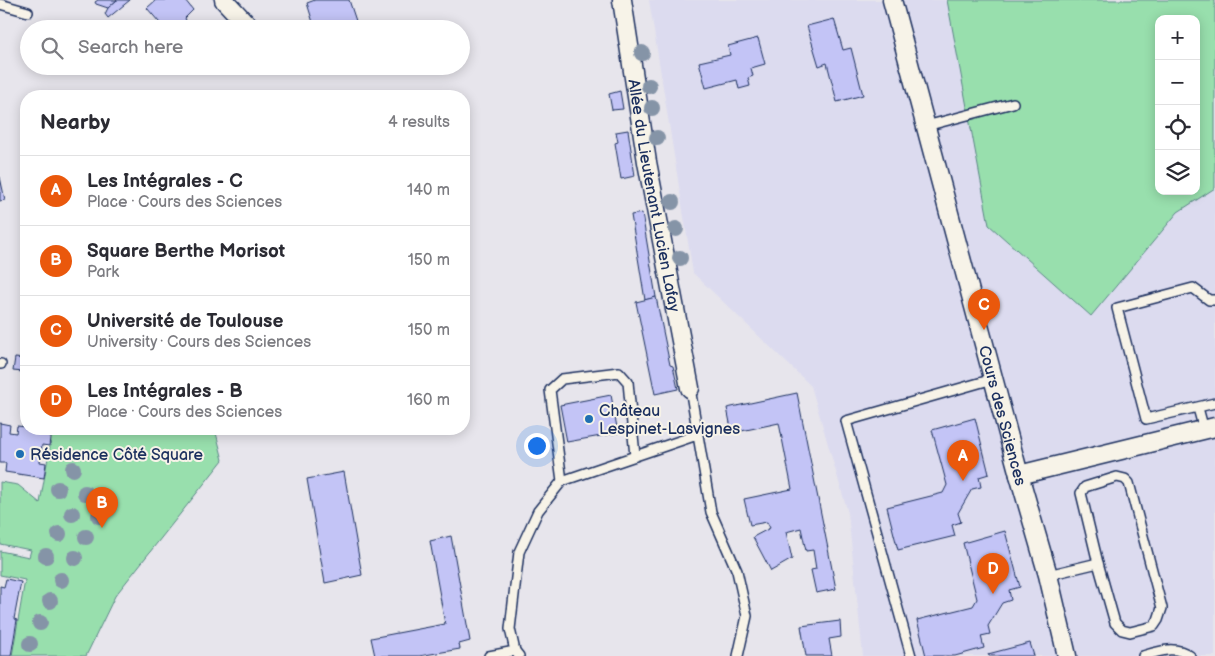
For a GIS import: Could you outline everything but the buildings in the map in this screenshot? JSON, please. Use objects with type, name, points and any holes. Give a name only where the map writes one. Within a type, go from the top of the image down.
[{"type":"street","points":[[224,0],[243,20]]},
{"type":"street","name":"Allée du Lieutenant Lucien Lafay","points":[[622,0],[647,162],[690,388]]},
{"type":"street","name":"Cours des Sciences","points":[[892,0],[1019,476],[1048,575],[1066,656]]},
{"type":"street","points":[[1019,476],[1209,429]]},
{"type":"lane","points":[[0,4],[28,12]]},
{"type":"lane","points":[[926,126],[1013,103]]},
{"type":"lane","points":[[1215,300],[1209,300],[1193,288],[1117,308],[1146,419],[1215,403]]},
{"type":"lane","points":[[562,482],[550,390],[562,379],[619,372],[628,382],[636,456]]},
{"type":"lane","points":[[910,656],[846,421],[993,379]]},
{"type":"lane","points":[[690,388],[711,512],[737,571],[747,616],[738,656]]},
{"type":"lane","points":[[1198,408],[1209,429]]},
{"type":"lane","points":[[489,656],[517,653],[510,629],[519,552],[538,511],[562,482],[697,435]]},
{"type":"lane","points":[[1117,477],[1129,483],[1162,608],[1154,626],[1130,632],[1122,630],[1115,623],[1098,563],[1081,493],[1085,487],[1117,477]]},
{"type":"lane","points":[[1048,575],[1098,563]]},
{"type":"lane","points":[[1143,656],[1168,649],[1178,650],[1190,656]]},
{"type":"shaded area","points":[[649,0],[1215,0],[1215,656],[863,656],[848,513],[811,386],[693,273]]},
{"type":"green space","points":[[947,0],[1215,0],[1215,188],[1178,212],[1091,316],[989,225]]},
{"type":"green space","points":[[52,435],[217,435],[223,460],[115,596],[86,656],[12,656],[25,580],[0,575],[0,551],[29,557],[31,550],[0,544],[0,482],[18,485],[40,503]]},
{"type":"place","name":"Université de Toulouse","points":[[984,330]]},
{"type":"place","name":"Château Lespinet-Lasvignes","points":[[589,419]]},
{"type":"place","name":"Résidence Côté Square","points":[[20,454]]},
{"type":"place","name":"Les Intégrales - C","points":[[963,481]]},
{"type":"place","name":"Square Berthe Morisot","points":[[102,528]]},
{"type":"place","name":"Les Intégrales - B","points":[[993,594]]}]
